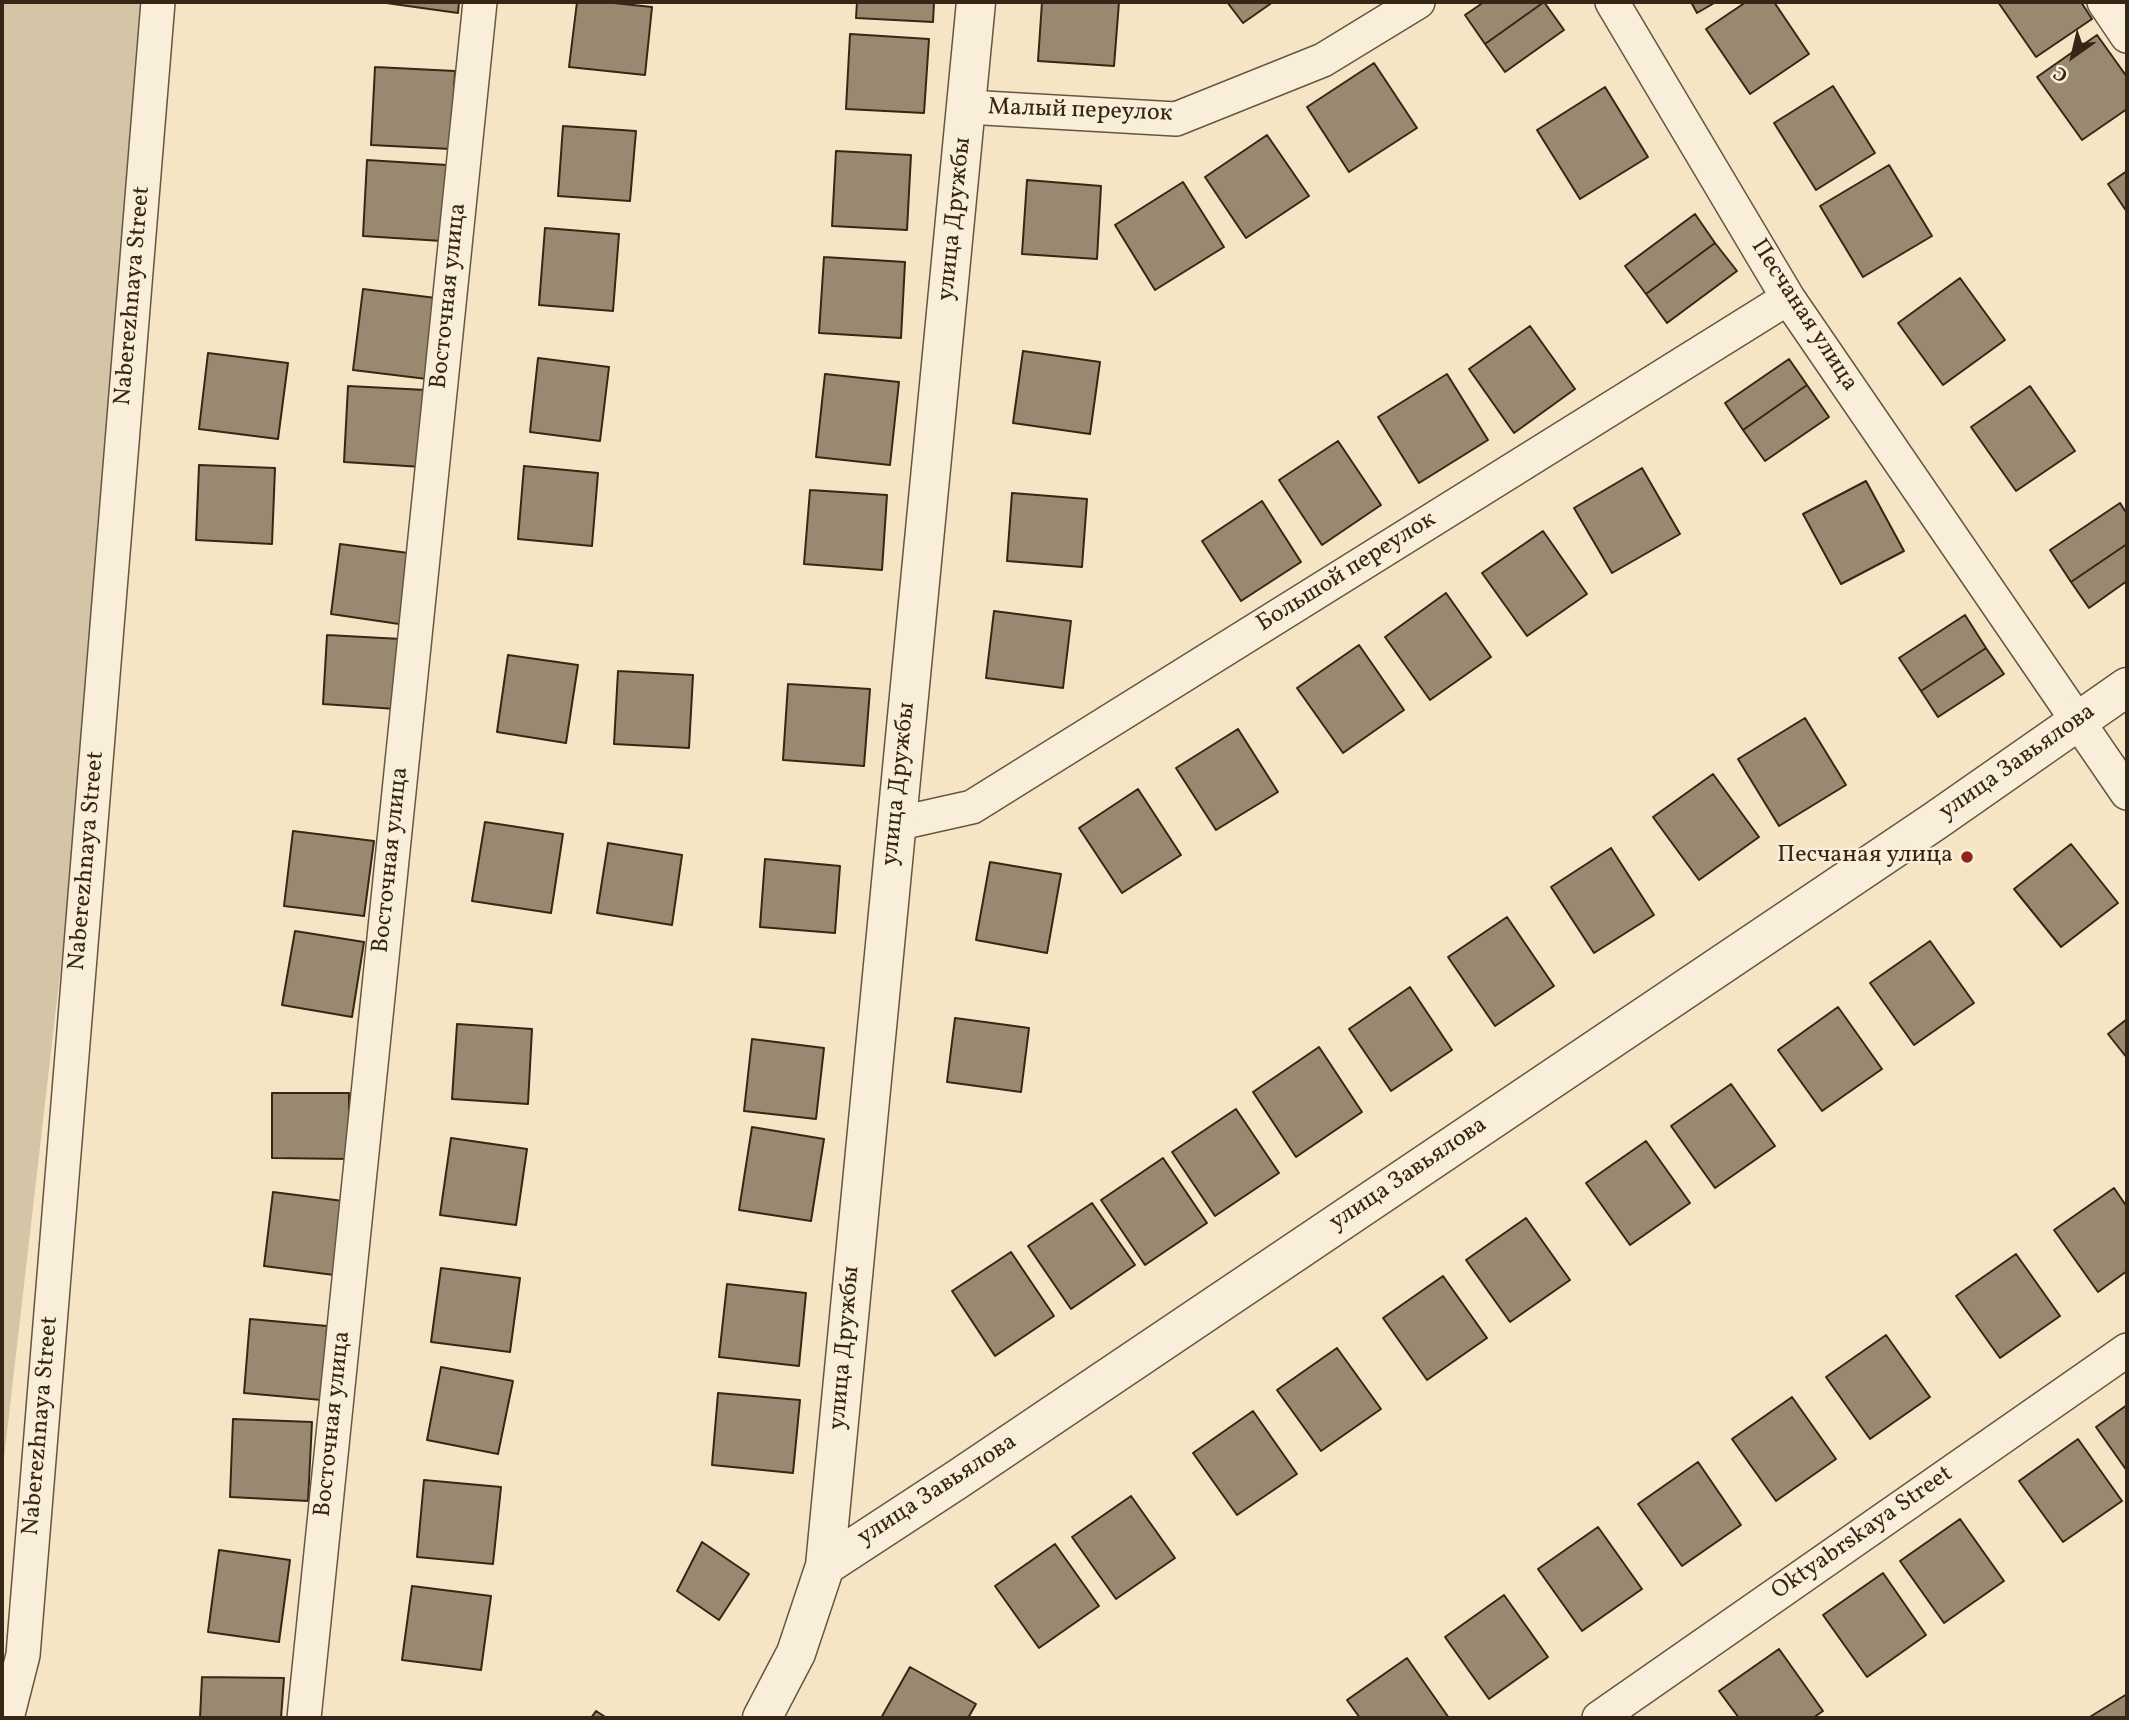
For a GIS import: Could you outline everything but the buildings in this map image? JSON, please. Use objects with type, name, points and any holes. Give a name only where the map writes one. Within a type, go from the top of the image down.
[{"type":"street","name":"Naberezhnaya Street","points":[[7,1718],[23,1655],[158,2]]},
{"type":"street","name":"Восточная улица","points":[[304,1718],[480,2]]},
{"type":"street","name":"улица Дружбы","points":[[825,1566],[976,2]]},
{"type":"street","name":"Малый переулок","points":[[967,107],[1176,119],[1322,60],[1418,2]]},
{"type":"street","name":"Песчаная улица","points":[[1612,2],[1788,299],[2127,793]]},
{"type":"street","points":[[2104,2],[2127,36]]},
{"type":"street","name":"Большой переулок","points":[[896,824],[972,807],[1788,299]]},
{"type":"street","name":"улица Завьялова","points":[[825,1566],[2127,687]]},
{"type":"street","name":"Oktyabrskaya Street","points":[[1599,1718],[2127,1350]]},
{"type":"street","points":[[762,1718],[796,1653],[825,1566]]},
{"type":"shaded area","points":[[2,2],[143,2],[87,741],[2,1475]]},
{"type":"place","name":"Песчаная улица","points":[[1967,857]]}]
